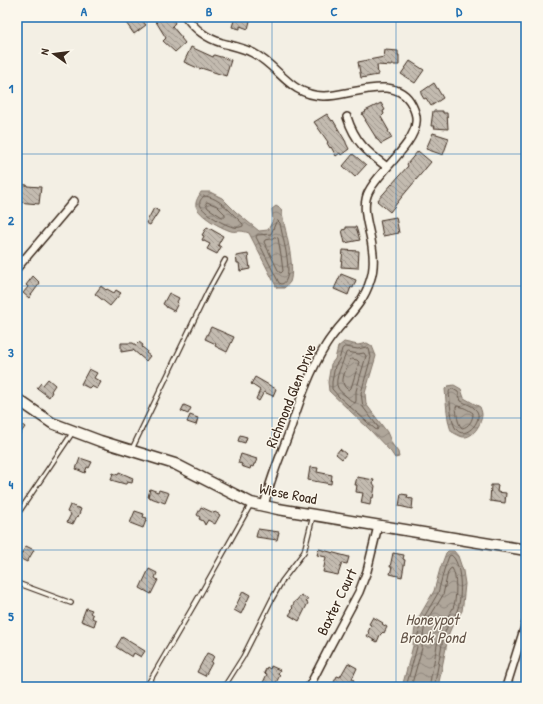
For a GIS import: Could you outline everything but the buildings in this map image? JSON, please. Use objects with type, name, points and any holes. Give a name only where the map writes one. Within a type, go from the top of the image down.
[{"type":"street","name":"Richmond Glen Drive","points":[[186,17],[197,30],[210,38],[221,43],[243,48],[262,59],[274,68],[292,86],[302,92],[314,96],[324,97],[376,88],[386,88],[395,90],[407,98],[415,112],[416,121],[414,131],[409,141],[368,191],[366,210],[373,248],[373,266],[365,295],[358,306],[333,335],[312,370],[276,468],[264,507]]},
{"type":"street","points":[[347,117],[353,133],[358,140],[369,153],[387,168]]},
{"type":"street","points":[[17,268],[74,201]]},
{"type":"street","name":"Wiese Road","points":[[17,399],[52,422],[100,441],[175,464],[252,503],[264,507],[526,550]]},
{"type":"street","name":"Baxter Court","points":[[310,687],[360,592],[367,571],[378,526]]},
{"type":"street","points":[[506,687],[526,623]]},
{"type":"lane","points":[[131,450],[208,291],[225,260]]},
{"type":"lane","points":[[17,515],[74,431]]},
{"type":"lane","points":[[148,684],[252,503]]},
{"type":"lane","points":[[224,687],[243,656],[282,581],[304,552],[314,515]]},
{"type":"lane","points":[[17,583],[71,603]]},
{"type":"water","points":[[201,192],[210,192],[222,198],[259,231],[268,230],[273,220],[272,209],[276,206],[281,209],[292,267],[290,282],[284,288],[277,288],[249,233],[232,231],[216,224],[201,214],[196,204]]},
{"type":"water","points":[[344,342],[358,345],[367,343],[372,346],[376,356],[365,393],[366,404],[387,432],[392,444],[398,452],[399,457],[395,458],[369,429],[329,391],[328,382],[331,364],[335,359],[338,347]]},
{"type":"water","points":[[454,385],[461,389],[464,398],[480,407],[482,412],[480,424],[471,435],[467,437],[462,437],[452,432],[450,429],[445,389],[448,386]]},
{"type":"water","name":"Honeypot Brook Pond","points":[[448,551],[454,551],[458,556],[463,571],[465,584],[462,611],[449,633],[438,687],[402,687],[413,646],[416,622],[434,591],[440,569]]}]
